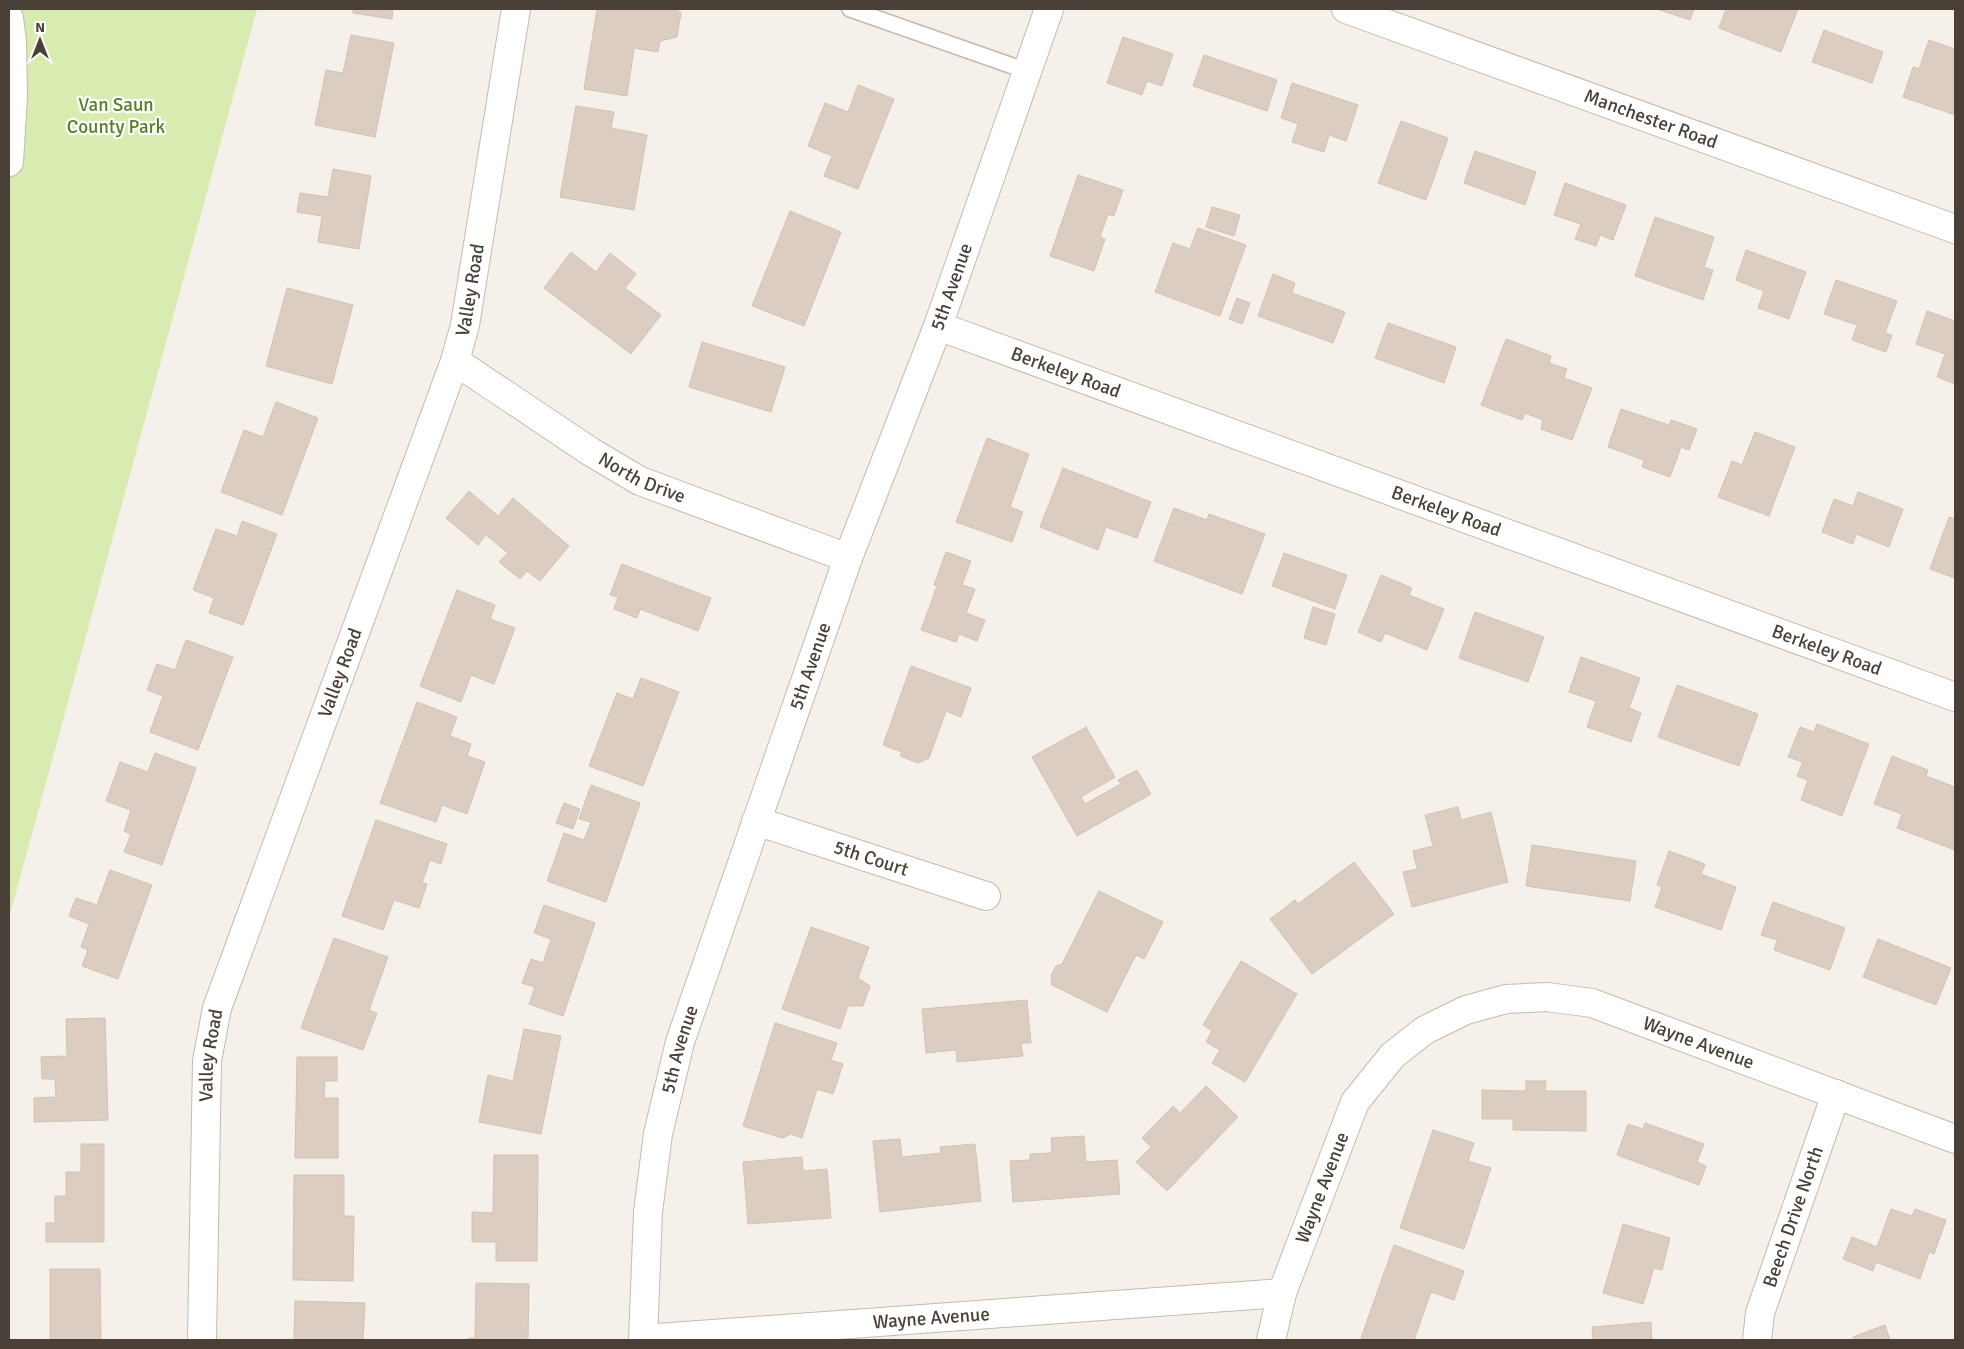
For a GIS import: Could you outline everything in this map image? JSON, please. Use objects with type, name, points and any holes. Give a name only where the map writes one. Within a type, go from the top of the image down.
[{"type":"street","name":"Valley Road","points":[[202,1340],[207,1061],[218,1008],[455,362],[465,325],[516,9]]},
{"type":"street","name":"5th Avenue","points":[[643,1340],[648,1212],[658,1134],[680,1042],[848,558],[938,326],[1049,9]]},
{"type":"street","name":"Manchester Road","points":[[1346,9],[1955,229]]},
{"type":"street","points":[[9,18],[12,41],[13,96],[9,162]]},
{"type":"street","name":"Berkeley Road","points":[[938,326],[1955,697]]},
{"type":"street","name":"North Drive","points":[[455,362],[591,452],[640,481],[848,558]]},
{"type":"street","name":"5th Court","points":[[756,821],[986,896]]},
{"type":"street","name":"Wayne Avenue","points":[[643,1340],[1282,1293],[1359,1096],[1393,1055],[1425,1030],[1466,1010],[1506,1000],[1547,997],[1592,1003],[1955,1139]]},
{"type":"street","name":"Beech Drive North","points":[[1758,1340],[1760,1313],[1836,1094]]},
{"type":"street","points":[[1271,1340],[1282,1293]]},
{"type":"lane","points":[[850,9],[1028,71]]},
{"type":"green space","name":"Van Saun County Park","points":[[9,9],[257,9],[9,918]]},
{"type":"building","points":[[353,9],[393,9],[392,19],[353,13]]},
{"type":"building","points":[[597,9],[675,9],[681,13],[677,37],[660,41],[658,52],[634,48],[627,96],[584,89]]},
{"type":"building","points":[[1657,9],[1694,9],[1690,20]]},
{"type":"building","points":[[1726,9],[1798,9],[1781,52],[1719,28]]},
{"type":"building","points":[[1824,30],[1883,52],[1872,83],[1812,62]]},
{"type":"building","points":[[351,35],[394,43],[375,137],[315,125],[326,70],[343,73]]},
{"type":"building","points":[[1123,37],[1173,54],[1162,86],[1147,81],[1142,95],[1107,83]]},
{"type":"building","points":[[1929,40],[1955,49],[1955,115],[1903,97],[1913,67],[1919,69]]},
{"type":"building","points":[[1204,55],[1277,80],[1267,111],[1193,86]]},
{"type":"building","points":[[1292,83],[1358,105],[1346,141],[1329,135],[1324,152],[1292,142],[1298,124],[1281,118]]},
{"type":"building","points":[[858,85],[894,99],[858,189],[824,176],[832,156],[808,146],[825,103],[848,112]]},
{"type":"building","points":[[576,106],[614,112],[611,128],[647,135],[634,210],[560,197]]},
{"type":"building","points":[[1401,121],[1448,138],[1426,200],[1378,183]]},
{"type":"building","points":[[1475,151],[1536,172],[1525,205],[1464,183]]},
{"type":"building","points":[[333,169],[371,176],[359,249],[318,242],[322,216],[297,212],[300,193],[328,197]]},
{"type":"building","points":[[1078,175],[1123,190],[1114,216],[1108,214],[1100,237],[1105,239],[1094,271],[1050,256]]},
{"type":"building","points":[[1565,183],[1626,205],[1613,240],[1600,235],[1596,246],[1575,239],[1581,224],[1554,215]]},
{"type":"building","points":[[1212,207],[1240,215],[1234,236],[1206,227]]},
{"type":"building","points":[[790,211],[841,232],[804,326],[752,306]]},
{"type":"building","points":[[1655,217],[1714,237],[1704,267],[1713,270],[1703,300],[1635,276]]},
{"type":"building","points":[[1198,228],[1246,245],[1220,316],[1155,292],[1173,243],[1190,249]]},
{"type":"building","points":[[1746,250],[1806,272],[1789,319],[1758,308],[1764,291],[1736,280]]},
{"type":"building","points":[[571,252],[596,272],[610,253],[636,274],[625,288],[661,315],[631,354],[544,288]]},
{"type":"building","points":[[1273,274],[1295,283],[1292,293],[1345,312],[1333,343],[1258,316]]},
{"type":"building","points":[[1836,280],[1897,301],[1885,333],[1892,335],[1886,352],[1852,340],[1857,325],[1824,314]]},
{"type":"building","points":[[287,288],[353,305],[332,384],[266,366]]},
{"type":"building","points":[[1237,298],[1250,303],[1242,324],[1229,319]]},
{"type":"building","points":[[1927,311],[1955,321],[1955,384],[1937,377],[1945,354],[1916,344]]},
{"type":"building","points":[[1388,323],[1456,347],[1444,383],[1375,358]]},
{"type":"building","points":[[1506,339],[1551,356],[1549,363],[1567,369],[1564,378],[1592,388],[1572,440],[1541,429],[1543,420],[1525,413],[1522,420],[1481,405]]},
{"type":"building","points":[[702,342],[785,367],[771,412],[689,387]]},
{"type":"building","points":[[276,402],[318,418],[282,515],[221,492],[244,430],[263,437]]},
{"type":"building","points":[[1621,409],[1669,425],[1671,420],[1697,429],[1689,450],[1681,447],[1670,477],[1642,467],[1644,460],[1608,447]]},
{"type":"building","points":[[1755,432],[1795,447],[1769,516],[1718,497],[1732,461],[1742,465]]},
{"type":"building","points":[[987,438],[1029,454],[1010,507],[1023,512],[1012,542],[956,522]]},
{"type":"building","points":[[1063,468],[1151,502],[1137,538],[1106,527],[1098,550],[1040,527]]},
{"type":"building","points":[[469,491],[498,516],[513,498],[569,546],[540,581],[527,571],[520,579],[499,562],[508,553],[486,535],[478,545],[446,518]]},
{"type":"building","points":[[1858,492],[1903,509],[1889,547],[1856,534],[1853,544],[1822,532],[1834,499],[1853,506]]},
{"type":"building","points":[[1174,508],[1207,520],[1209,514],[1265,534],[1242,594],[1154,561]]},
{"type":"building","points":[[1949,517],[1955,519],[1955,578],[1930,569]]},
{"type":"building","points":[[242,521],[277,534],[243,625],[209,613],[214,598],[193,590],[216,529],[237,536]]},
{"type":"building","points":[[946,552],[971,561],[962,585],[975,589],[966,613],[985,620],[977,641],[959,634],[956,642],[921,630],[937,586],[934,585]]},
{"type":"building","points":[[1284,553],[1347,575],[1335,609],[1272,586]]},
{"type":"building","points":[[622,564],[711,598],[698,631],[640,609],[637,618],[614,609],[618,597],[610,595]]},
{"type":"building","points":[[1381,575],[1412,588],[1409,595],[1444,609],[1427,650],[1385,633],[1381,642],[1358,632]]},
{"type":"building","points":[[457,590],[495,605],[490,619],[515,628],[494,684],[471,675],[461,702],[420,686]]},
{"type":"building","points":[[1313,607],[1335,614],[1326,645],[1304,638]]},
{"type":"building","points":[[1475,612],[1544,637],[1528,682],[1459,658]]},
{"type":"building","points":[[186,640],[233,657],[198,750],[150,732],[163,696],[147,690],[157,664],[175,670]]},
{"type":"building","points":[[1581,657],[1640,678],[1629,708],[1641,713],[1631,742],[1587,727],[1596,701],[1569,692]]},
{"type":"building","points":[[911,666],[971,688],[961,717],[946,711],[929,758],[918,763],[900,756],[902,752],[883,745]]},
{"type":"building","points":[[641,678],[679,692],[643,786],[589,766],[617,693],[633,699]]},
{"type":"building","points":[[1677,685],[1758,714],[1739,766],[1658,737]]},
{"type":"building","points":[[417,702],[457,717],[450,736],[471,744],[467,756],[485,762],[467,814],[442,805],[436,822],[380,803]]},
{"type":"building","points":[[1817,724],[1869,744],[1842,816],[1801,800],[1808,780],[1797,776],[1803,762],[1788,757],[1800,727],[1814,732]]},
{"type":"building","points":[[1086,727],[1115,777],[1081,797],[1085,804],[1121,784],[1118,780],[1137,770],[1151,794],[1077,836],[1032,757]]},
{"type":"building","points":[[155,753],[196,768],[162,865],[124,852],[131,834],[124,831],[131,810],[106,801],[120,762],[148,772]]},
{"type":"building","points":[[1892,756],[1928,770],[1926,776],[1955,787],[1955,850],[1897,828],[1902,814],[1874,804]]},
{"type":"building","points":[[591,785],[640,803],[606,902],[547,881],[564,833],[584,840],[591,822],[579,819]]},
{"type":"building","points":[[564,803],[580,809],[573,829],[556,823]]},
{"type":"building","points":[[1458,807],[1461,820],[1491,812],[1508,882],[1412,907],[1403,872],[1417,869],[1413,851],[1433,846],[1425,815]]},
{"type":"building","points":[[376,820],[447,844],[441,864],[430,860],[422,883],[427,884],[419,908],[394,900],[383,930],[342,916]]},
{"type":"building","points":[[1532,845],[1636,861],[1630,901],[1526,886]]},
{"type":"building","points":[[1669,851],[1705,864],[1701,874],[1736,887],[1721,930],[1655,907],[1662,887],[1657,885]]},
{"type":"building","points":[[1354,862],[1394,914],[1312,974],[1270,919],[1295,900],[1298,904]]},
{"type":"building","points":[[110,870],[152,885],[118,979],[82,966],[88,950],[81,947],[89,924],[69,916],[76,898],[97,905]]},
{"type":"building","points":[[1099,891],[1163,922],[1144,959],[1136,955],[1107,1012],[1052,985],[1051,976],[1056,966],[1062,964]]},
{"type":"building","points":[[1773,902],[1845,928],[1830,970],[1774,950],[1777,940],[1761,935]]},
{"type":"building","points":[[544,905],[595,923],[563,1016],[529,1004],[535,987],[522,983],[531,959],[543,963],[551,939],[534,933]]},
{"type":"building","points":[[811,927],[869,947],[858,978],[870,986],[863,1006],[848,1006],[840,1029],[782,1009]]},
{"type":"building","points":[[334,938],[388,957],[369,1010],[377,1013],[363,1050],[301,1028]]},
{"type":"building","points":[[1878,939],[1951,968],[1936,1005],[1863,977]]},
{"type":"building","points":[[1241,961],[1297,994],[1245,1082],[1212,1063],[1220,1050],[1206,1042],[1212,1031],[1203,1025]]},
{"type":"building","points":[[1027,1000],[1031,1043],[1021,1043],[1023,1056],[957,1062],[956,1050],[926,1053],[922,1009]]},
{"type":"building","points":[[105,1018],[108,1120],[34,1122],[34,1098],[56,1097],[55,1079],[42,1079],[41,1057],[67,1056],[66,1019]]},
{"type":"building","points":[[775,1023],[837,1043],[831,1060],[843,1064],[833,1094],[817,1089],[802,1138],[791,1134],[782,1138],[743,1126]]},
{"type":"building","points":[[524,1029],[561,1036],[541,1134],[479,1122],[488,1075],[513,1081]]},
{"type":"building","points":[[297,1057],[337,1057],[337,1081],[325,1081],[324,1098],[338,1098],[338,1158],[295,1158]]},
{"type":"building","points":[[1526,1081],[1546,1081],[1545,1091],[1586,1091],[1586,1131],[1513,1130],[1513,1119],[1482,1119],[1482,1090],[1526,1091]]},
{"type":"building","points":[[1206,1086],[1238,1117],[1167,1191],[1136,1162],[1151,1147],[1142,1138],[1173,1106],[1180,1113]]},
{"type":"building","points":[[1645,1123],[1704,1144],[1697,1162],[1706,1166],[1699,1185],[1617,1155],[1628,1124],[1643,1129]]},
{"type":"building","points":[[1433,1130],[1474,1143],[1468,1161],[1491,1168],[1464,1249],[1400,1228]]},
{"type":"building","points":[[1084,1136],[1086,1162],[1117,1160],[1120,1194],[1013,1202],[1010,1161],[1030,1160],[1030,1154],[1052,1153],[1051,1138]]},
{"type":"building","points":[[900,1139],[902,1157],[941,1153],[940,1147],[975,1144],[981,1201],[880,1212],[873,1141]]},
{"type":"building","points":[[81,1144],[104,1144],[104,1242],[46,1242],[46,1223],[55,1223],[55,1196],[66,1196],[66,1172],[81,1172]]},
{"type":"building","points":[[494,1155],[538,1155],[537,1261],[496,1261],[496,1242],[472,1242],[472,1212],[493,1213]]},
{"type":"building","points":[[802,1157],[803,1171],[827,1169],[831,1218],[748,1224],[743,1162]]},
{"type":"building","points":[[294,1175],[344,1175],[344,1216],[354,1216],[353,1281],[293,1280]]},
{"type":"building","points":[[1891,1209],[1912,1216],[1915,1209],[1946,1220],[1934,1254],[1929,1252],[1920,1279],[1876,1262],[1873,1271],[1843,1259],[1852,1237],[1877,1247]]},
{"type":"building","points":[[1623,1224],[1670,1238],[1662,1270],[1654,1268],[1643,1304],[1603,1293]]},
{"type":"building","points":[[1394,1245],[1464,1271],[1454,1300],[1431,1292],[1414,1340],[1366,1340],[1361,1338]]},
{"type":"building","points":[[50,1269],[100,1269],[101,1340],[50,1340]]},
{"type":"building","points":[[476,1283],[529,1284],[528,1340],[468,1340],[468,1338],[475,1338]]},
{"type":"building","points":[[295,1301],[365,1303],[363,1340],[294,1340]]},
{"type":"building","points":[[1651,1322],[1652,1340],[1593,1340],[1592,1327]]},
{"type":"building","points":[[1885,1325],[1890,1340],[1854,1340],[1853,1337]]}]
